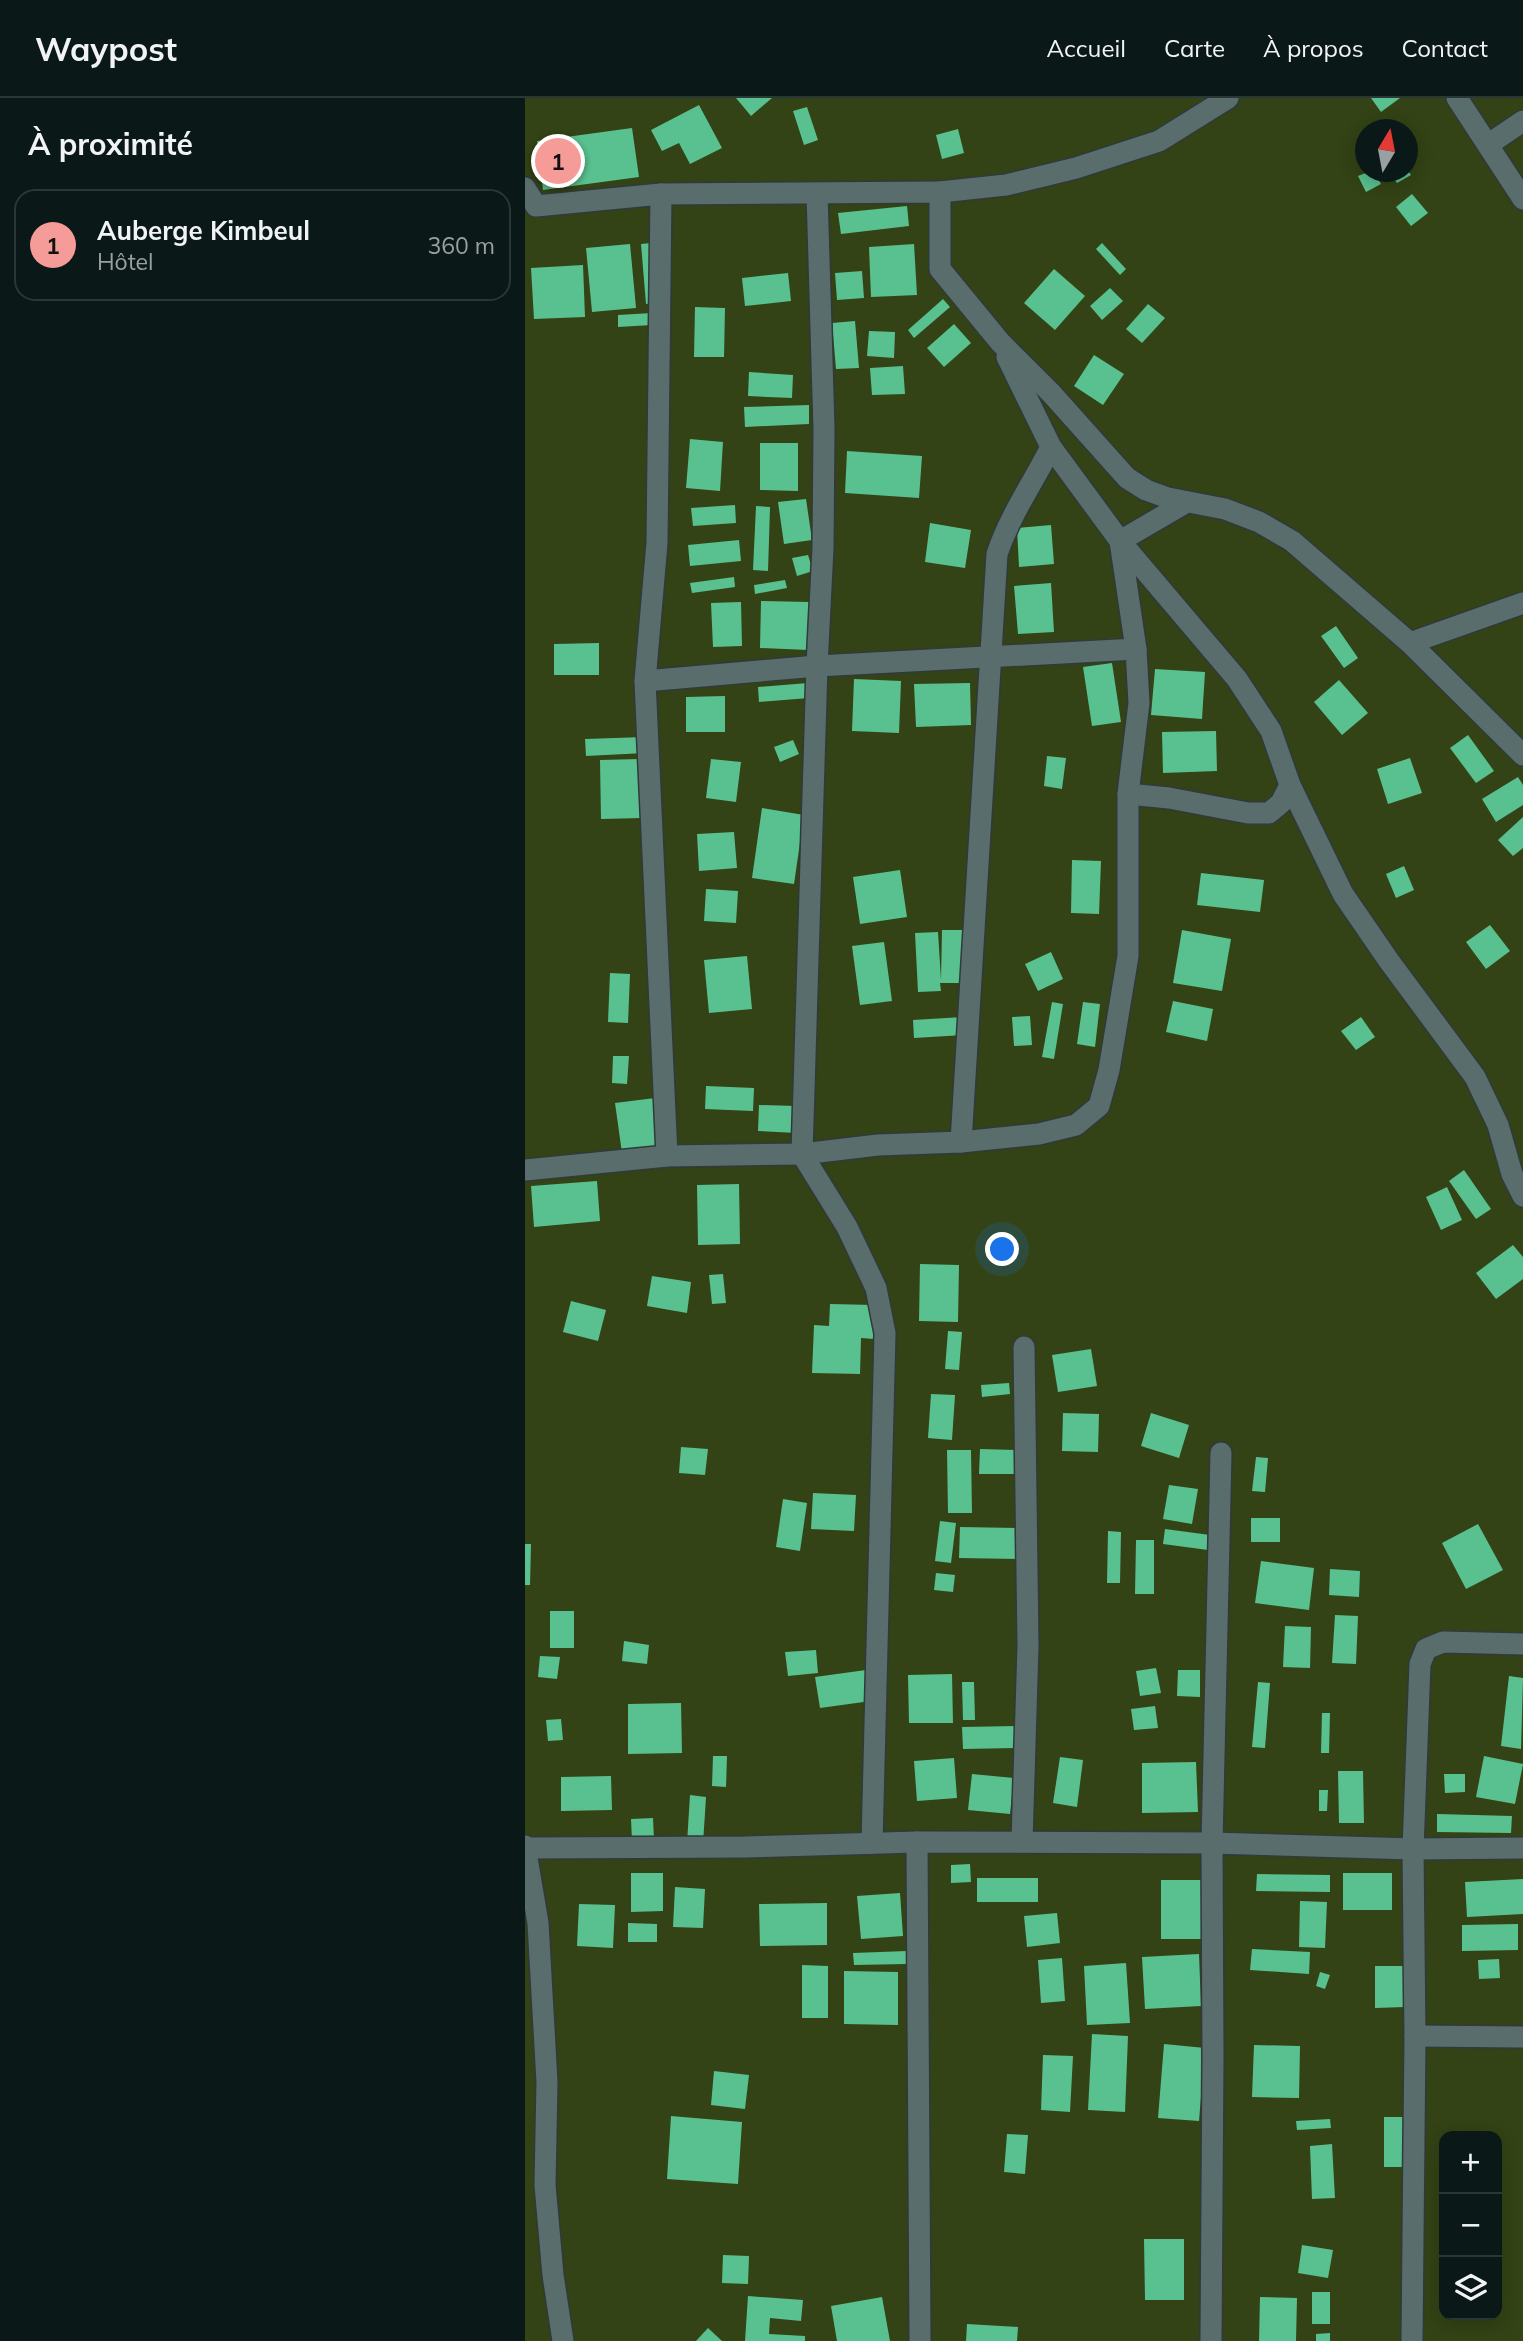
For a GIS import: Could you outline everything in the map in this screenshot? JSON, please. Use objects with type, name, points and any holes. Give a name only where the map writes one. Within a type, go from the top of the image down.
[{"type":"street","points":[[529,201],[661,194],[940,192],[1006,185],[1076,168],[1159,141],[1228,98]]},
{"type":"street","points":[[1457,98],[1523,198]]},
{"type":"street","points":[[1489,144],[1523,121]]},
{"type":"street","points":[[940,192],[940,269],[1000,342],[1051,393],[1127,478],[1146,490],[1225,509],[1259,522],[1292,541],[1410,643],[1523,755]]},
{"type":"street","points":[[817,193],[824,442],[823,548],[802,1154],[847,1227],[876,1288],[885,1333],[872,1843]]},
{"type":"street","points":[[661,194],[656,543],[645,681],[667,1156]]},
{"type":"street","points":[[1000,342],[1051,447],[1121,541],[1237,679],[1271,731],[1290,785],[1343,894],[1475,1077],[1498,1125],[1512,1174],[1523,1196]]},
{"type":"street","points":[[961,1142],[997,554],[1006,527],[1034,483],[1051,447]]},
{"type":"street","points":[[1121,541],[1187,502]]},
{"type":"street","points":[[525,1170],[667,1156],[802,1154],[878,1145],[961,1142],[1039,1134],[1076,1125],[1100,1106],[1109,1070],[1128,956],[1128,794],[1139,703],[1136,649],[1121,541]]},
{"type":"street","points":[[1410,643],[1523,603]]},
{"type":"street","points":[[645,681],[817,666],[1136,649]]},
{"type":"street","points":[[1128,794],[1169,798],[1248,813],[1269,813],[1281,803],[1290,785]]},
{"type":"street","points":[[1022,1842],[1028,1647],[1024,1347]]},
{"type":"street","points":[[1211,2341],[1212,1843],[1221,1453]]},
{"type":"street","points":[[1412,2341],[1415,2036],[1413,1849],[1420,1664],[1426,1649],[1443,1642],[1523,1644]]},
{"type":"street","points":[[917,1842],[920,2341]]},
{"type":"street","points":[[563,2341],[552,2275],[545,2185],[547,2082],[538,1923],[525,1847],[1022,1842],[1212,1843],[1413,1849],[1523,1848]]},
{"type":"street","points":[[1415,2036],[1523,2037]]},
{"type":"green space","points":[[525,98],[1523,98],[1523,2341],[525,2341]]},
{"type":"building","points":[[736,98],[772,98],[751,116]]},
{"type":"building","points":[[1371,98],[1400,98],[1381,112]]},
{"type":"building","points":[[699,105],[722,148],[690,164],[679,143],[662,151],[651,130]]},
{"type":"building","points":[[807,107],[818,140],[804,145],[793,111]]},
{"type":"building","points":[[632,128],[639,177],[543,190],[537,141]]},
{"type":"building","points":[[958,129],[964,153],[942,159],[936,135]]},
{"type":"building","points":[[1361,182],[1380,182],[1381,184],[1366,192]]},
{"type":"building","points":[[1412,194],[1428,213],[1411,226],[1396,207]]},
{"type":"building","points":[[907,206],[909,226],[841,234],[838,213]]},
{"type":"building","points":[[651,243],[656,303],[646,304],[641,244]]},
{"type":"building","points":[[1102,243],[1126,269],[1120,275],[1096,249]]},
{"type":"building","points":[[630,244],[636,308],[592,312],[586,248]]},
{"type":"building","points":[[914,244],[917,295],[871,297],[869,247]]},
{"type":"building","points":[[583,265],[585,317],[534,319],[531,268]]},
{"type":"building","points":[[1054,269],[1085,296],[1055,330],[1024,303]]},
{"type":"building","points":[[862,271],[864,298],[837,300],[835,273]]},
{"type":"building","points":[[788,273],[791,301],[745,306],[742,278]]},
{"type":"building","points":[[1110,288],[1123,301],[1102,320],[1090,306]]},
{"type":"building","points":[[943,299],[950,307],[914,338],[908,330]]},
{"type":"building","points":[[1148,304],[1165,318],[1142,343],[1126,329]]},
{"type":"building","points":[[695,307],[725,308],[724,357],[694,357]]},
{"type":"building","points":[[652,313],[652,325],[618,327],[618,315]]},
{"type":"building","points":[[855,321],[859,368],[836,369],[832,323]]},
{"type":"building","points":[[954,324],[971,343],[944,367],[927,348]]},
{"type":"building","points":[[869,331],[895,332],[894,358],[867,356]]},
{"type":"building","points":[[1094,355],[1124,374],[1103,405],[1074,386]]},
{"type":"building","points":[[903,366],[905,394],[872,395],[870,368]]},
{"type":"building","points":[[749,372],[793,375],[792,398],[748,396]]},
{"type":"building","points":[[809,405],[809,424],[745,427],[744,407]]},
{"type":"building","points":[[690,439],[723,442],[720,491],[686,488]]},
{"type":"building","points":[[760,443],[798,443],[798,491],[760,490]]},
{"type":"building","points":[[847,451],[922,456],[919,498],[845,493]]},
{"type":"building","points":[[806,499],[812,540],[784,544],[778,502]]},
{"type":"building","points":[[735,505],[736,523],[693,526],[691,508]]},
{"type":"building","points":[[756,506],[770,507],[768,571],[753,570]]},
{"type":"building","points":[[930,523],[971,530],[965,568],[925,562]]},
{"type":"building","points":[[1051,525],[1054,564],[1019,567],[1017,528]]},
{"type":"building","points":[[739,540],[741,561],[690,566],[688,545]]},
{"type":"building","points":[[808,555],[813,571],[797,576],[792,558]]},
{"type":"building","points":[[734,577],[735,587],[692,593],[690,583]]},
{"type":"building","points":[[785,580],[787,588],[755,594],[754,585]]},
{"type":"building","points":[[1051,583],[1054,632],[1018,634],[1014,586]]},
{"type":"building","points":[[761,601],[810,602],[808,650],[760,648]]},
{"type":"building","points":[[741,602],[742,646],[713,647],[711,603]]},
{"type":"building","points":[[1336,626],[1358,658],[1344,668],[1321,636]]},
{"type":"building","points":[[599,643],[599,675],[554,675],[554,644]]},
{"type":"building","points":[[1112,663],[1121,722],[1092,726],[1083,667]]},
{"type":"building","points":[[1155,669],[1205,672],[1202,719],[1151,715]]},
{"type":"building","points":[[854,679],[901,681],[899,733],[852,731]]},
{"type":"building","points":[[1339,680],[1368,713],[1342,735],[1314,702]]},
{"type":"building","points":[[808,683],[809,698],[759,702],[758,687]]},
{"type":"building","points":[[970,683],[971,725],[916,727],[914,684]]},
{"type":"building","points":[[725,696],[725,732],[686,732],[686,697]]},
{"type":"building","points":[[1216,731],[1217,771],[1163,773],[1162,732]]},
{"type":"building","points":[[1468,735],[1494,771],[1476,783],[1450,748]]},
{"type":"building","points":[[644,737],[645,753],[586,756],[585,739]]},
{"type":"building","points":[[793,740],[799,754],[780,762],[774,747]]},
{"type":"building","points":[[1047,756],[1066,758],[1062,789],[1044,786]]},
{"type":"building","points":[[1410,758],[1422,793],[1388,804],[1377,769]]},
{"type":"building","points":[[640,759],[642,818],[601,819],[600,760]]},
{"type":"building","points":[[711,759],[741,762],[736,802],[706,798]]},
{"type":"building","points":[[1518,777],[1523,785],[1523,805],[1496,822],[1482,799]]},
{"type":"building","points":[[762,808],[804,815],[794,884],[752,878]]},
{"type":"building","points":[[1523,817],[1523,848],[1513,856],[1498,840]]},
{"type":"building","points":[[734,832],[737,868],[699,871],[697,834]]},
{"type":"building","points":[[1072,860],[1101,861],[1099,914],[1071,913]]},
{"type":"building","points":[[1404,866],[1414,890],[1396,898],[1386,874]]},
{"type":"building","points":[[900,870],[907,917],[860,924],[853,877]]},
{"type":"building","points":[[1201,873],[1264,880],[1260,912],[1197,905]]},
{"type":"building","points":[[706,889],[738,891],[736,923],[704,921]]},
{"type":"building","points":[[1490,925],[1510,951],[1486,969],[1466,942]]},
{"type":"building","points":[[942,930],[968,930],[967,983],[940,983],[941,991],[918,992],[915,933],[938,932],[941,980]]},
{"type":"building","points":[[1182,930],[1231,939],[1222,991],[1173,983]]},
{"type":"building","points":[[884,942],[892,1001],[860,1005],[852,946]]},
{"type":"building","points":[[1051,952],[1063,979],[1038,991],[1025,964]]},
{"type":"building","points":[[747,956],[752,1009],[709,1013],[704,960]]},
{"type":"building","points":[[610,973],[630,974],[628,1023],[608,1022]]},
{"type":"building","points":[[1173,1001],[1213,1009],[1207,1041],[1166,1032]]},
{"type":"building","points":[[1052,1002],[1063,1004],[1054,1059],[1042,1057]]},
{"type":"building","points":[[1083,1002],[1100,1004],[1095,1047],[1077,1044]]},
{"type":"building","points":[[1030,1016],[1032,1045],[1014,1046],[1012,1017]]},
{"type":"building","points":[[963,1017],[964,1035],[914,1038],[913,1020]]},
{"type":"building","points":[[1361,1017],[1375,1037],[1356,1050],[1341,1031]]},
{"type":"building","points":[[613,1056],[629,1056],[627,1084],[612,1083]]},
{"type":"building","points":[[706,1086],[754,1088],[753,1111],[705,1109]]},
{"type":"building","points":[[655,1098],[661,1148],[622,1153],[615,1103]]},
{"type":"building","points":[[759,1105],[797,1106],[797,1133],[758,1131]]},
{"type":"building","points":[[1464,1170],[1491,1209],[1476,1219],[1449,1181]]},
{"type":"building","points":[[597,1181],[600,1221],[534,1227],[531,1186]]},
{"type":"building","points":[[739,1184],[740,1244],[698,1245],[697,1185]]},
{"type":"building","points":[[1447,1187],[1462,1220],[1441,1230],[1426,1197]]},
{"type":"building","points":[[1513,1245],[1523,1257],[1523,1279],[1496,1299],[1476,1273]]},
{"type":"building","points":[[920,1264],[959,1265],[958,1322],[919,1321]]},
{"type":"building","points":[[723,1274],[726,1303],[712,1304],[709,1275]]},
{"type":"building","points":[[652,1276],[691,1282],[687,1313],[647,1306]]},
{"type":"building","points":[[571,1301],[606,1310],[598,1341],[563,1332]]},
{"type":"building","points":[[830,1304],[874,1305],[874,1339],[861,1338],[860,1374],[812,1373],[814,1325],[829,1326]]},
{"type":"building","points":[[948,1331],[962,1332],[959,1370],[945,1369]]},
{"type":"building","points":[[1091,1349],[1097,1386],[1058,1392],[1052,1355]]},
{"type":"building","points":[[1009,1383],[1010,1394],[982,1397],[981,1385]]},
{"type":"building","points":[[931,1394],[955,1395],[952,1440],[928,1438]]},
{"type":"building","points":[[1063,1413],[1099,1414],[1098,1452],[1062,1451]]},
{"type":"building","points":[[1151,1413],[1189,1425],[1179,1458],[1141,1446]]},
{"type":"building","points":[[681,1447],[708,1449],[705,1475],[679,1473]]},
{"type":"building","points":[[980,1449],[1015,1450],[1014,1474],[979,1474]]},
{"type":"building","points":[[947,1450],[971,1450],[972,1513],[948,1513]]},
{"type":"building","points":[[1256,1457],[1268,1458],[1265,1492],[1252,1491]]},
{"type":"building","points":[[1169,1485],[1198,1489],[1192,1524],[1163,1519]]},
{"type":"building","points":[[813,1493],[856,1495],[854,1531],[811,1529]]},
{"type":"building","points":[[783,1499],[807,1503],[800,1551],[776,1547]]},
{"type":"building","points":[[1251,1518],[1280,1518],[1280,1542],[1251,1542]]},
{"type":"building","points":[[940,1521],[956,1523],[951,1563],[935,1561]]},
{"type":"building","points":[[1478,1524],[1503,1570],[1466,1589],[1442,1543]]},
{"type":"building","points":[[960,1527],[1018,1528],[1018,1559],[959,1558]]},
{"type":"building","points":[[1165,1529],[1210,1535],[1208,1550],[1163,1544]]},
{"type":"building","points":[[1108,1531],[1121,1532],[1120,1583],[1107,1583]]},
{"type":"building","points":[[1136,1540],[1154,1540],[1154,1594],[1135,1594]]},
{"type":"building","points":[[525,1544],[531,1544],[530,1585],[525,1585]]},
{"type":"building","points":[[1261,1561],[1314,1568],[1309,1610],[1255,1603]]},
{"type":"building","points":[[1330,1569],[1360,1571],[1359,1597],[1329,1595]]},
{"type":"building","points":[[936,1573],[955,1575],[953,1592],[934,1590]]},
{"type":"building","points":[[550,1611],[574,1611],[574,1648],[550,1648]]},
{"type":"building","points":[[1335,1615],[1358,1616],[1356,1664],[1332,1663]]},
{"type":"building","points":[[1285,1626],[1311,1627],[1310,1668],[1283,1667]]},
{"type":"building","points":[[624,1641],[649,1645],[647,1664],[622,1661]]},
{"type":"building","points":[[816,1650],[818,1673],[788,1676],[785,1652]]},
{"type":"building","points":[[540,1656],[560,1657],[557,1679],[538,1677]]},
{"type":"building","points":[[1156,1668],[1161,1693],[1140,1696],[1136,1671]]},
{"type":"building","points":[[866,1670],[871,1701],[820,1708],[815,1677]]},
{"type":"building","points":[[1178,1670],[1200,1670],[1200,1697],[1177,1696]]},
{"type":"building","points":[[952,1674],[953,1723],[909,1723],[908,1675]]},
{"type":"building","points":[[1509,1676],[1523,1678],[1521,1749],[1501,1746]]},
{"type":"building","points":[[962,1682],[974,1682],[975,1720],[963,1720]]},
{"type":"building","points":[[1258,1682],[1270,1683],[1265,1748],[1252,1747]]},
{"type":"building","points":[[681,1703],[682,1753],[628,1754],[628,1704]]},
{"type":"building","points":[[1155,1706],[1158,1728],[1134,1730],[1131,1709]]},
{"type":"building","points":[[1322,1713],[1330,1713],[1329,1753],[1321,1753]]},
{"type":"building","points":[[561,1719],[563,1740],[548,1741],[546,1720]]},
{"type":"building","points":[[1016,1726],[1016,1748],[963,1749],[962,1727]]},
{"type":"building","points":[[713,1756],[727,1756],[726,1787],[712,1786]]},
{"type":"building","points":[[1484,1756],[1523,1764],[1515,1804],[1476,1797]]},
{"type":"building","points":[[1060,1757],[1083,1760],[1077,1807],[1053,1803]]},
{"type":"building","points":[[954,1758],[957,1798],[917,1801],[914,1761]]},
{"type":"building","points":[[1196,1762],[1198,1812],[1142,1813],[1142,1763]]},
{"type":"building","points":[[1338,1771],[1363,1771],[1364,1823],[1339,1823]]},
{"type":"building","points":[[972,1774],[1014,1778],[1010,1814],[968,1810]]},
{"type":"building","points":[[1444,1774],[1465,1774],[1465,1792],[1445,1793]]},
{"type":"building","points":[[611,1776],[612,1810],[561,1811],[561,1777]]},
{"type":"building","points":[[1319,1790],[1328,1790],[1327,1811],[1319,1811]]},
{"type":"building","points":[[690,1795],[706,1797],[703,1844],[687,1843]]},
{"type":"building","points":[[1437,1814],[1512,1816],[1511,1833],[1437,1832]]},
{"type":"building","points":[[653,1818],[654,1840],[632,1841],[631,1819]]},
{"type":"building","points":[[970,1864],[971,1882],[951,1883],[951,1865]]},
{"type":"building","points":[[631,1873],[663,1873],[663,1911],[631,1912]]},
{"type":"building","points":[[1343,1873],[1392,1873],[1392,1910],[1343,1910]]},
{"type":"building","points":[[1257,1874],[1330,1875],[1330,1892],[1256,1891]]},
{"type":"building","points":[[977,1878],[1038,1878],[1038,1902],[977,1902]]},
{"type":"building","points":[[1523,1879],[1523,1914],[1467,1917],[1465,1882]]},
{"type":"building","points":[[1161,1880],[1204,1880],[1204,1939],[1161,1939]]},
{"type":"building","points":[[675,1887],[705,1889],[703,1928],[673,1927]]},
{"type":"building","points":[[900,1893],[903,1936],[861,1939],[857,1896]]},
{"type":"building","points":[[1300,1901],[1327,1902],[1325,1948],[1299,1947]]},
{"type":"building","points":[[827,1903],[827,1945],[760,1946],[759,1904]]},
{"type":"building","points":[[579,1904],[615,1905],[613,1948],[577,1946]]},
{"type":"building","points":[[1057,1913],[1060,1943],[1027,1947],[1024,1916]]},
{"type":"building","points":[[628,1923],[657,1924],[657,1942],[628,1942]]},
{"type":"building","points":[[1518,1924],[1518,1950],[1462,1951],[1462,1925]]},
{"type":"building","points":[[1252,1949],[1310,1952],[1309,1974],[1250,1970]]},
{"type":"building","points":[[907,1951],[907,1964],[854,1965],[853,1953]]},
{"type":"building","points":[[1199,1954],[1201,2006],[1145,2009],[1142,1957]]},
{"type":"building","points":[[1062,1958],[1065,2001],[1041,2003],[1038,1960]]},
{"type":"building","points":[[1499,1959],[1500,1978],[1479,1979],[1478,1960]]},
{"type":"building","points":[[1126,1963],[1130,2023],[1087,2025],[1084,1966]]},
{"type":"building","points":[[802,1965],[828,1966],[828,2018],[802,2018]]},
{"type":"building","points":[[1375,1966],[1405,1966],[1405,2007],[1375,2008]]},
{"type":"building","points":[[844,1971],[898,1972],[898,2025],[844,2024]]},
{"type":"building","points":[[1320,1972],[1330,1975],[1325,1989],[1316,1986]]},
{"type":"building","points":[[1092,2034],[1128,2036],[1125,2112],[1088,2110]]},
{"type":"building","points":[[1164,2044],[1205,2048],[1199,2121],[1158,2118]]},
{"type":"building","points":[[1254,2045],[1300,2046],[1299,2098],[1252,2097]]},
{"type":"building","points":[[1043,2055],[1073,2056],[1070,2112],[1041,2110]]},
{"type":"building","points":[[714,2071],[749,2075],[745,2109],[711,2105]]},
{"type":"building","points":[[671,2116],[742,2122],[738,2184],[667,2179]]},
{"type":"building","points":[[1384,2117],[1404,2117],[1404,2167],[1384,2167]]},
{"type":"building","points":[[1330,2119],[1331,2128],[1297,2130],[1296,2121]]},
{"type":"building","points":[[1007,2134],[1028,2135],[1025,2174],[1004,2172]]},
{"type":"building","points":[[1332,2144],[1335,2198],[1312,2199],[1310,2146]]},
{"type":"building","points":[[1144,2239],[1184,2239],[1184,2300],[1145,2300]]},
{"type":"building","points":[[1302,2245],[1333,2250],[1328,2278],[1298,2273]]},
{"type":"building","points":[[723,2255],[749,2256],[748,2284],[722,2283]]},
{"type":"building","points":[[1312,2292],[1330,2292],[1330,2324],[1312,2324]]},
{"type":"building","points":[[748,2296],[803,2300],[801,2321],[770,2318],[769,2334],[805,2336],[805,2341],[745,2341]]},
{"type":"building","points":[[882,2297],[890,2341],[837,2341],[831,2306]]},
{"type":"building","points":[[1260,2297],[1297,2298],[1296,2341],[1259,2341]]},
{"type":"building","points":[[967,2324],[1018,2327],[1017,2341],[966,2341]]},
{"type":"building","points":[[708,2328],[722,2341],[696,2341]]},
{"type":"building","points":[[1330,2333],[1330,2341],[1316,2341],[1316,2334]]},
{"type":"place","name":"Auberge Kimbeul","points":[[558,161]]}]
